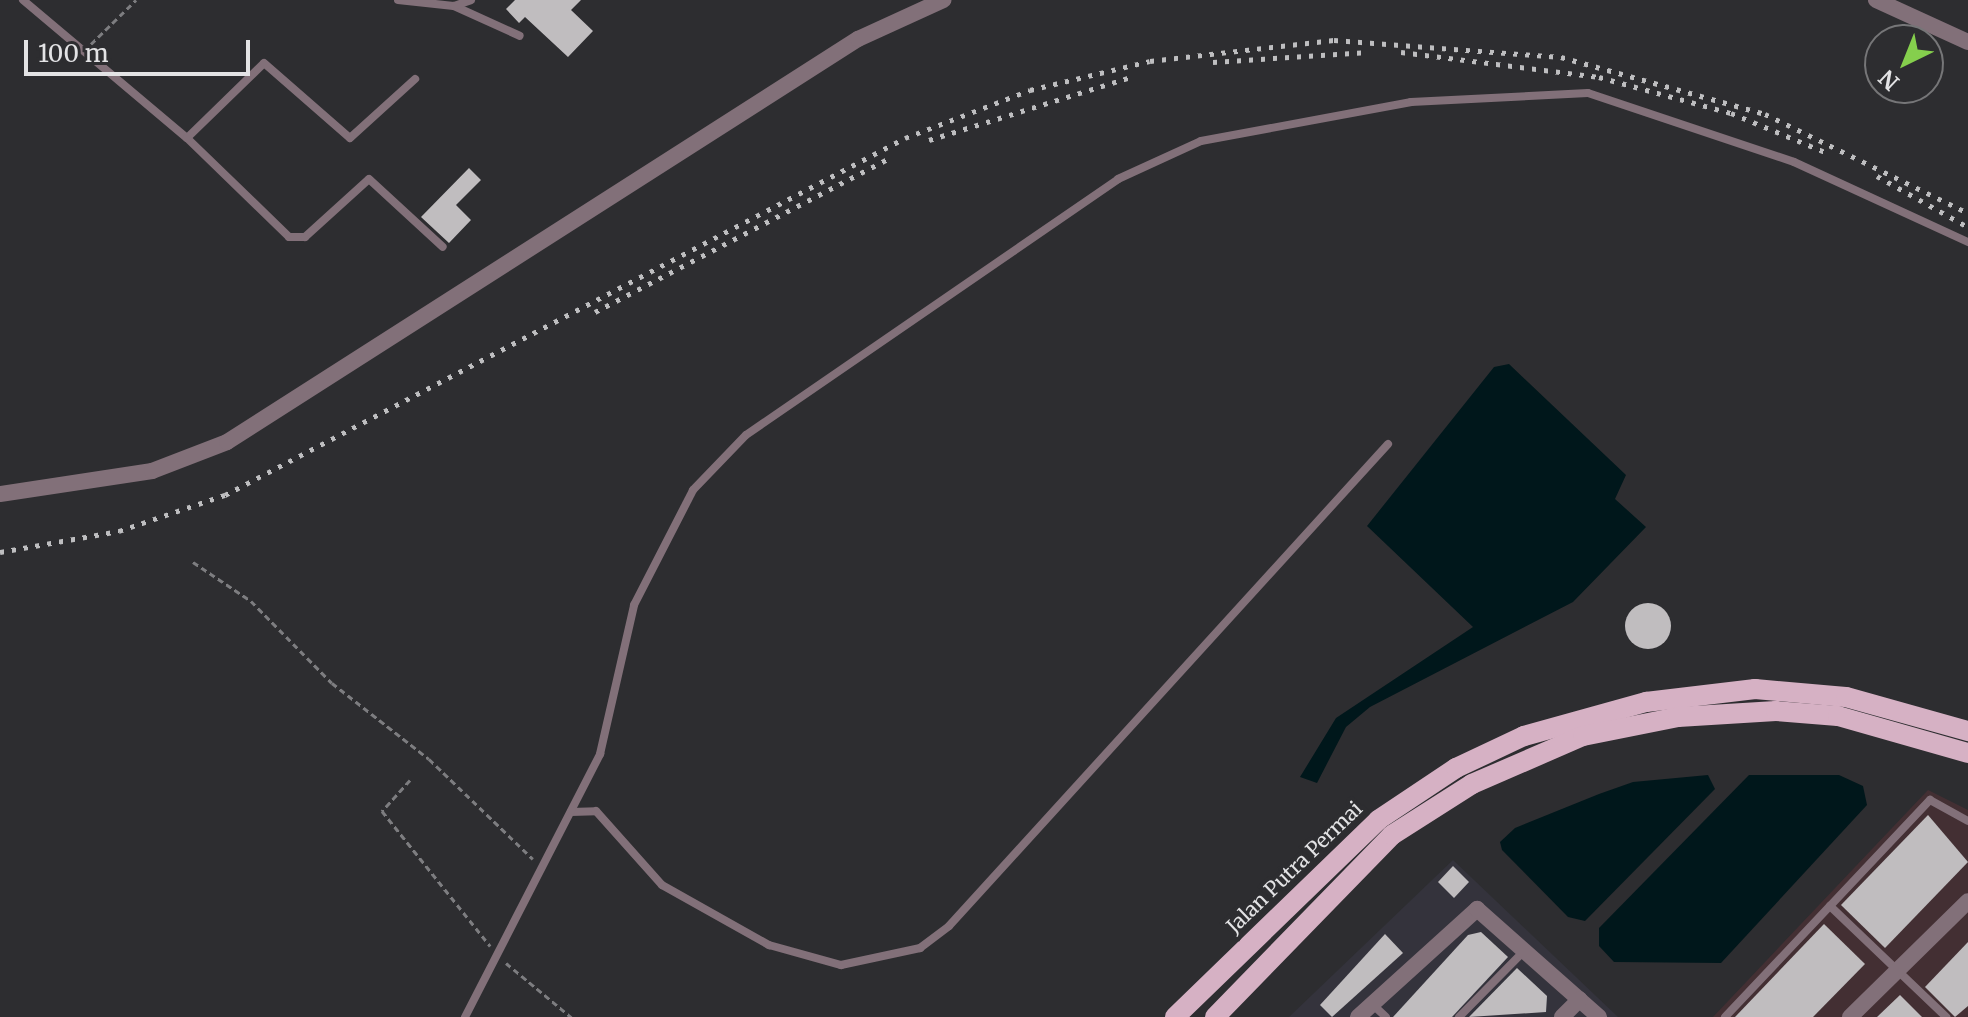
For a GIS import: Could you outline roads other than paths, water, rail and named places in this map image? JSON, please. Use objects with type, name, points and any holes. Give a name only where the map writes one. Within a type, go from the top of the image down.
[{"type":"main road","name":"Jalan Putra Permai","points":[[1175,1017],[1378,820],[1456,768],[1524,736],[1633,704],[1755,689],[1846,697],[1968,731]]},
{"type":"main road","points":[[1215,1017],[1392,835],[1472,784],[1583,736],[1678,717],[1776,711],[1838,716],[1968,753]]},
{"type":"street","points":[[0,494],[152,471],[227,442],[858,39],[943,0]]},
{"type":"street","points":[[1876,0],[1968,42]]},
{"type":"street","points":[[1850,1017],[1968,901]]},
{"type":"street","points":[[1358,1017],[1463,916],[1477,909],[1492,918],[1599,1017]]},
{"type":"street","points":[[1562,1017],[1580,999]]},
{"type":"lane","points":[[23,0],[187,138],[293,240],[369,179],[443,247]]},
{"type":"lane","points":[[398,0],[454,6],[520,36]]},
{"type":"lane","points":[[454,6],[471,0]]},
{"type":"lane","points":[[187,138],[264,63],[350,138],[415,79]]},
{"type":"lane","points":[[465,1017],[600,754],[634,605],[673,522],[718,460],[1118,179],[1201,141],[1411,102],[1588,93],[1794,162],[1968,242]]},
{"type":"lane","points":[[571,812],[596,811],[662,885],[769,945],[841,965],[920,948],[949,926],[1388,444]]},
{"type":"lane","points":[[1725,1017],[1930,800],[1968,821]]},
{"type":"lane","points":[[1830,906],[1946,1017]]},
{"type":"lane","points":[[1459,1017],[1527,949]]},
{"type":"lane","points":[[1372,1004],[1386,1017]]},
{"type":"water","points":[[1509,364],[1626,475],[1615,499],[1646,527],[1573,602],[1370,707],[1346,727],[1317,783],[1300,777],[1336,718],[1473,627],[1367,526],[1494,367]]},
{"type":"water","points":[[1708,775],[1715,789],[1585,921],[1568,917],[1502,850],[1500,842],[1515,828],[1599,794],[1633,782]]},
{"type":"water","points":[[1749,775],[1839,775],[1863,786],[1867,805],[1721,963],[1614,962],[1599,946],[1599,928]]},
{"type":"railway","points":[[0,552],[119,531],[225,495],[905,138],[1030,90],[1150,61],[1334,40],[1561,57],[1765,114],[1968,213]]},
{"type":"railway","points":[[1213,62],[1369,52]]},
{"type":"railway","points":[[1401,52],[1599,77],[1731,113],[1830,154]]},
{"type":"railway","points":[[929,140],[1131,77]]},
{"type":"railway","points":[[595,312],[889,158]]},
{"type":"railway","points":[[1877,176],[1968,227]]}]
